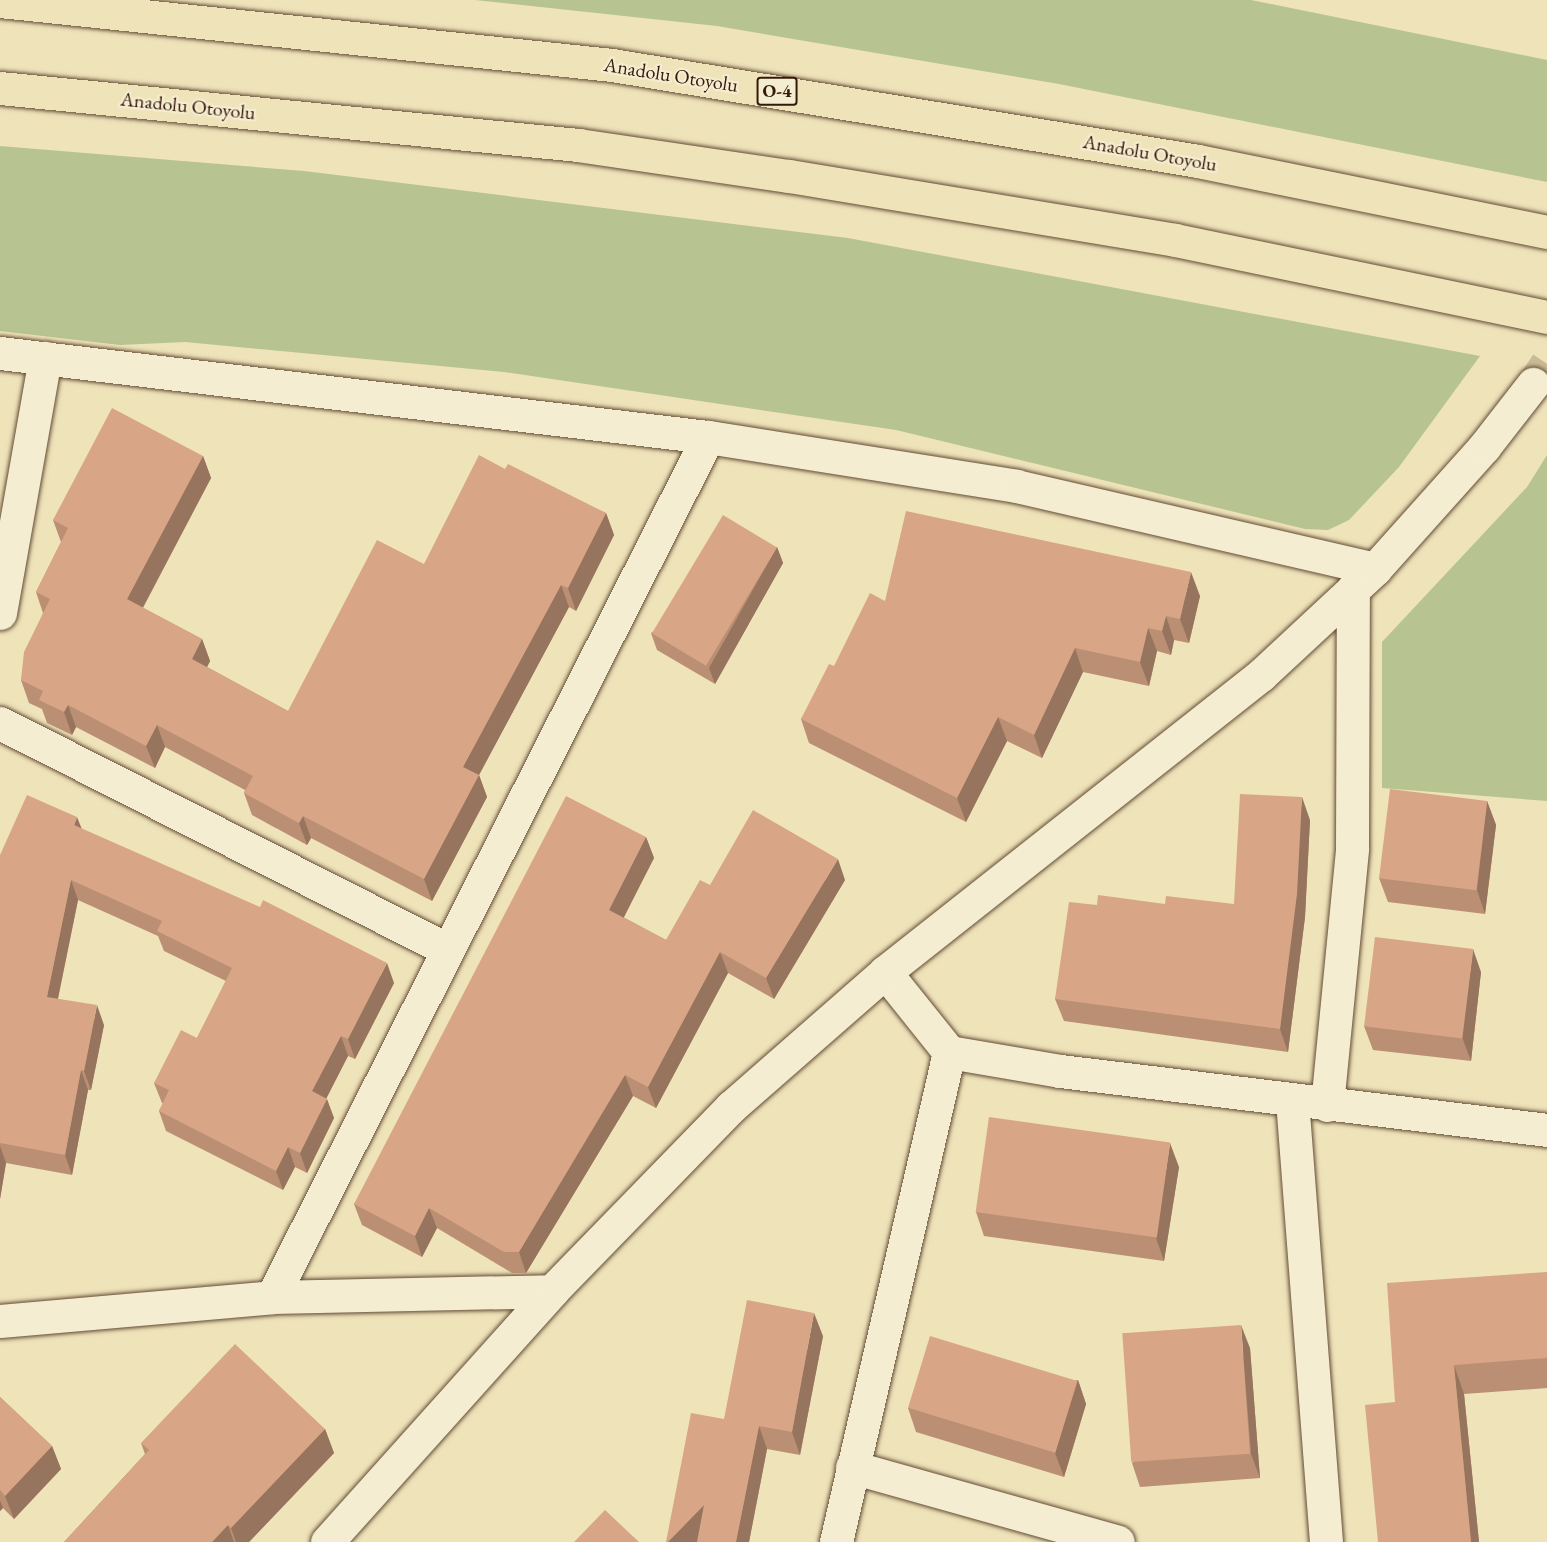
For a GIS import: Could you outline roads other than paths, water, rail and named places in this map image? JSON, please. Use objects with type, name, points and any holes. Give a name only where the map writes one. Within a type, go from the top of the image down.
[{"type":"highway","name":"Anadolu Otoyolu","points":[[0,1],[612,65],[1198,161],[1547,232]]},
{"type":"highway","name":"Anadolu Otoyolu","points":[[0,88],[578,145],[778,174],[1175,240],[1547,317]]},
{"type":"street","points":[[0,353],[708,437],[1016,486],[1364,579]]},
{"type":"street","points":[[0,613],[45,358]]},
{"type":"street","points":[[327,1542],[552,1291],[731,1107],[885,972],[1261,675],[1364,579],[1477,455],[1533,384]]},
{"type":"street","points":[[272,1297],[708,437]]},
{"type":"street","points":[[1327,1105],[1352,848],[1364,579]]},
{"type":"street","points":[[0,723],[448,950]]},
{"type":"street","points":[[885,972],[949,1052],[1060,1071],[1547,1130]]},
{"type":"street","points":[[836,1542],[949,1052]]},
{"type":"street","points":[[1292,1100],[1326,1542]]},
{"type":"street","points":[[0,1321],[272,1297],[552,1291]]},
{"type":"street","points":[[852,1467],[1118,1542]]},
{"type":"tunnel","points":[[1533,384],[1547,363]]}]
